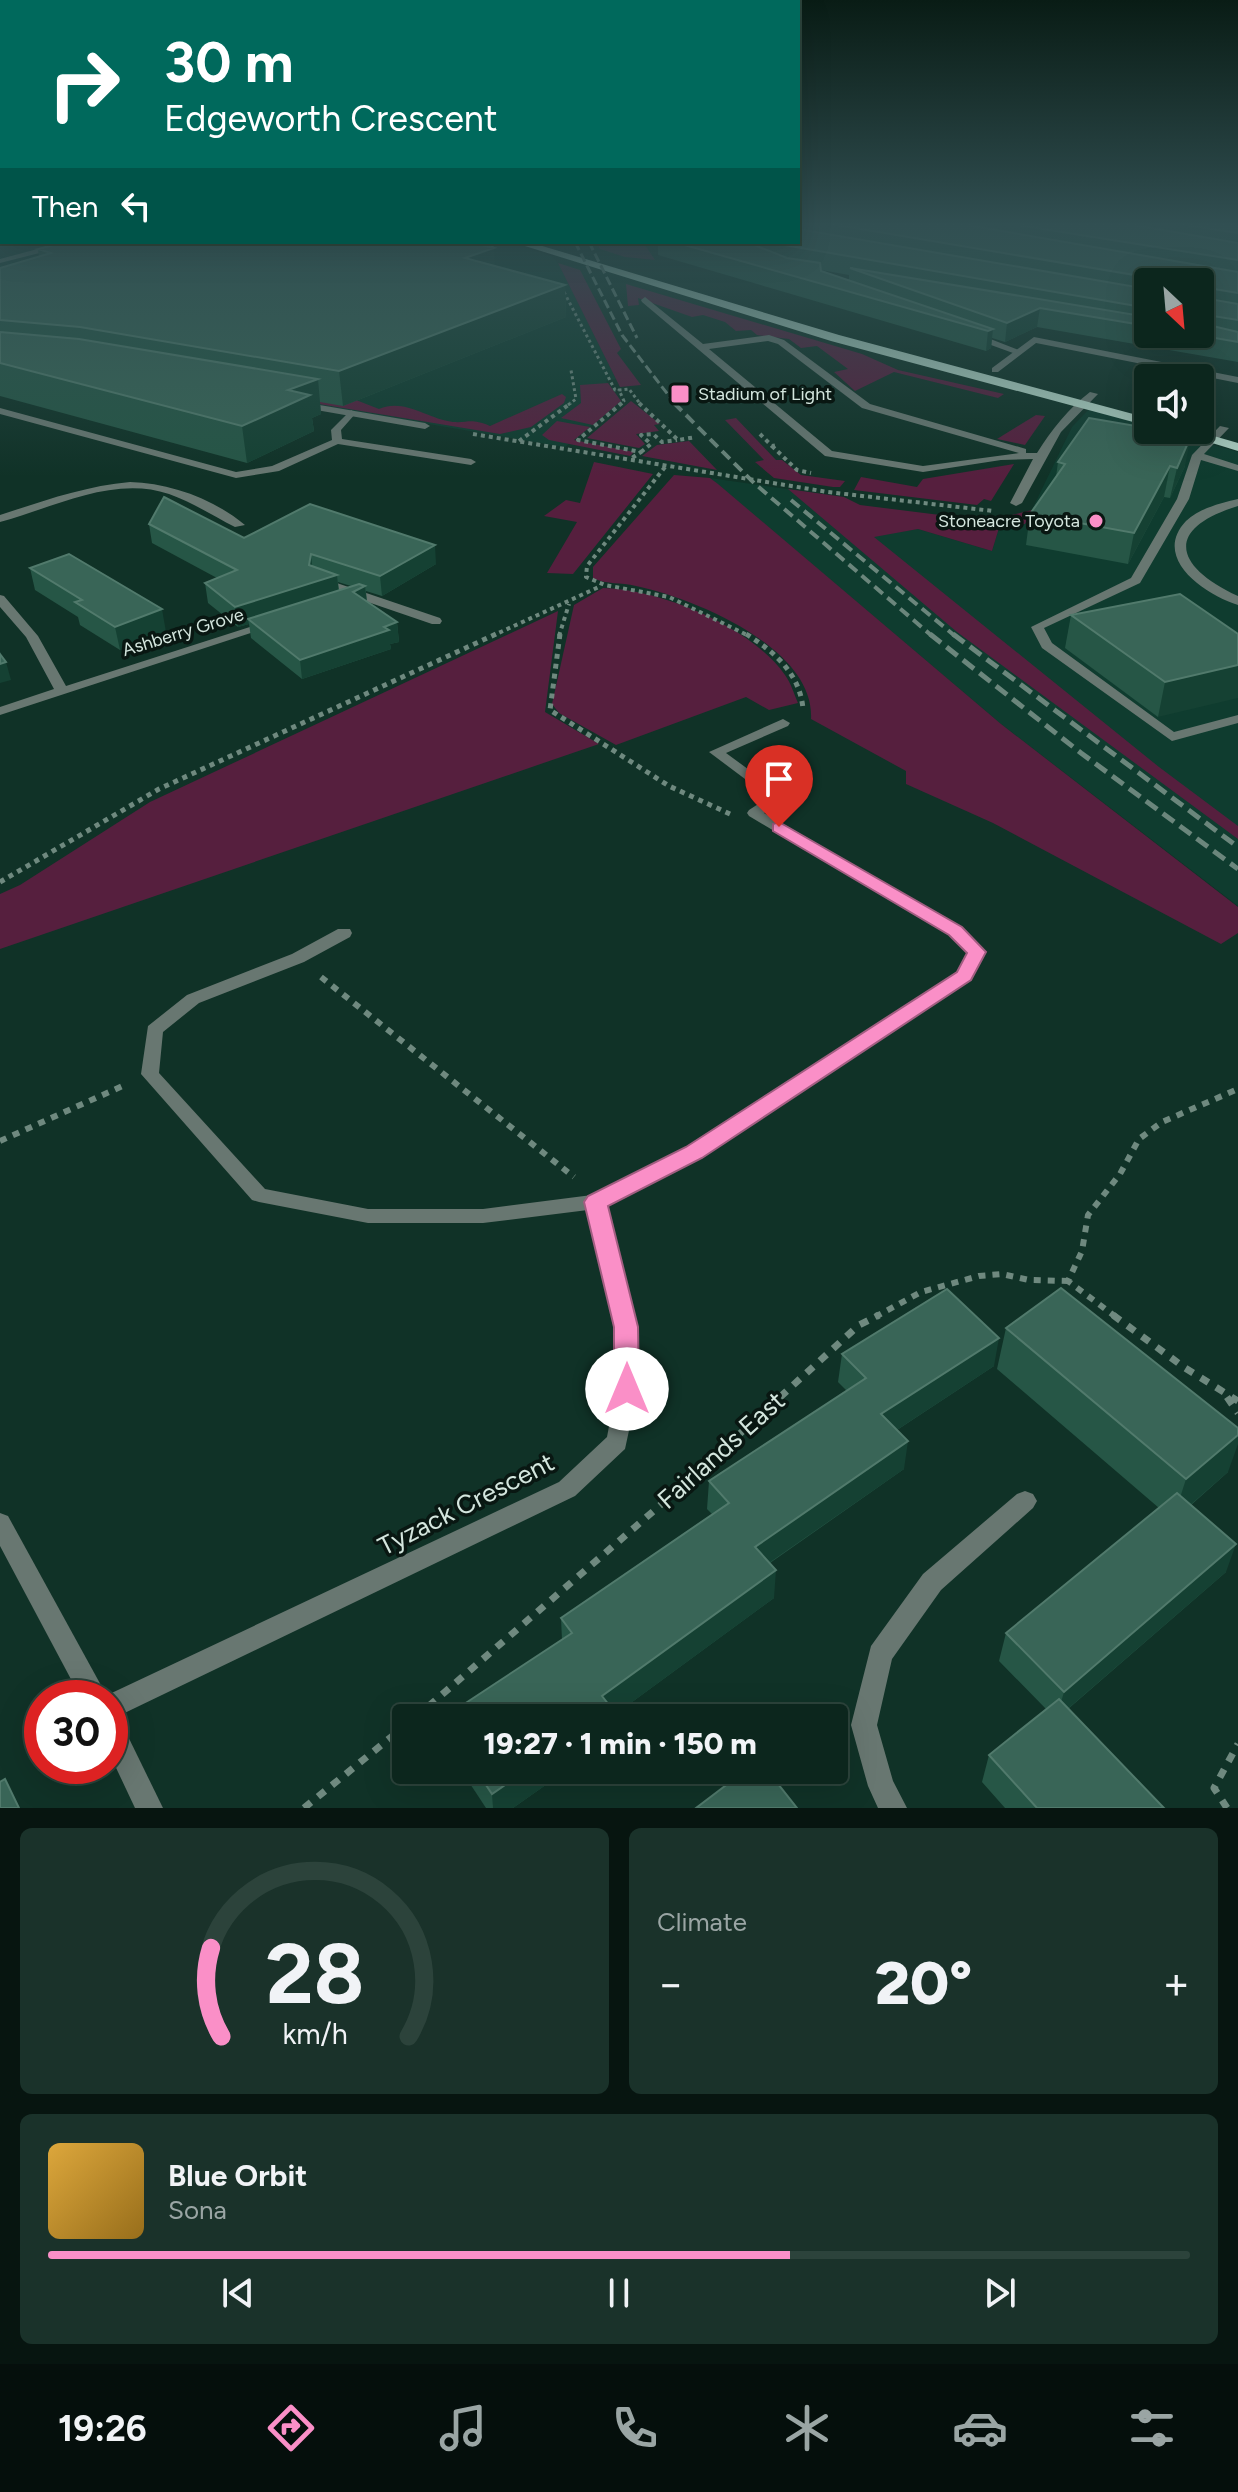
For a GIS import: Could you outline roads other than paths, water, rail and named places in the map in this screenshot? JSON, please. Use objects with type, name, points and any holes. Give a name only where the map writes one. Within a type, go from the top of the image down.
[{"type":"highway","points":[[747,308],[835,338],[1134,418]]},
{"type":"highway","points":[[768,308],[1134,404]]},
{"type":"highway","points":[[1214,440],[1238,447]]},
{"type":"street","points":[[655,308],[829,454],[923,469],[1001,457],[1039,456]]},
{"type":"street","points":[[957,330],[1016,351]]},
{"type":"street","points":[[700,347],[769,338],[781,342],[866,406],[1039,456]]},
{"type":"street","points":[[995,370],[1034,340],[1238,380]]},
{"type":"street","points":[[1016,503],[1039,456],[1079,404],[1093,394]]},
{"type":"street","points":[[288,403],[425,426]]},
{"type":"street","points":[[0,411],[236,475],[269,472],[337,441],[471,462]]},
{"type":"street","points":[[337,441],[336,430],[351,413]]},
{"type":"street","points":[[1207,444],[1197,455],[1183,499],[1136,580],[1037,627],[1047,645],[1172,737],[1238,719]]},
{"type":"street","points":[[1197,455],[1238,468]]},
{"type":"street","points":[[0,519],[76,494],[120,486],[151,486],[180,494],[239,525]]},
{"type":"street","points":[[1238,502],[1198,515],[1181,535],[1178,547],[1183,565],[1194,577],[1238,601]]},
{"type":"street","points":[[318,580],[436,621]]},
{"type":"street","points":[[332,605],[362,595]]},
{"type":"street","points":[[1097,598],[1126,605]]},
{"type":"street","points":[[0,599],[32,636],[61,689]]},
{"type":"street","name":"Ashberry Grove","points":[[0,711],[287,619]]},
{"type":"street","points":[[344,933],[298,958],[193,999],[154,1030],[150,1074],[259,1195],[368,1216],[483,1216],[596,1202],[707,1144],[964,975],[977,952],[956,931],[754,813],[779,797],[716,752],[783,723]]},
{"type":"street","name":"Tyzack Crescent","points":[[128,1698],[567,1489],[617,1442],[627,1389],[626,1327],[596,1202]]},
{"type":"street","points":[[893,1808],[881,1786],[864,1725],[880,1654],[932,1582],[1025,1501]]},
{"type":"street","points":[[0,1523],[85,1680]]},
{"type":"street","points":[[128,1764],[149,1808]]},
{"type":"railway","points":[[609,308],[622,335],[676,405]]},
{"type":"railway","points":[[622,308],[637,338]]},
{"type":"railway","points":[[676,405],[754,483],[932,636]]},
{"type":"railway","points":[[791,500],[955,636]]},
{"type":"railway","points":[[930,634],[1081,753],[1238,869]]},
{"type":"railway","points":[[953,634],[1238,847]]},
{"type":"place","name":"Stadium of Light","points":[[680,394]]},
{"type":"place","name":"Stoneacre Toyota","points":[[1096,521]]}]
